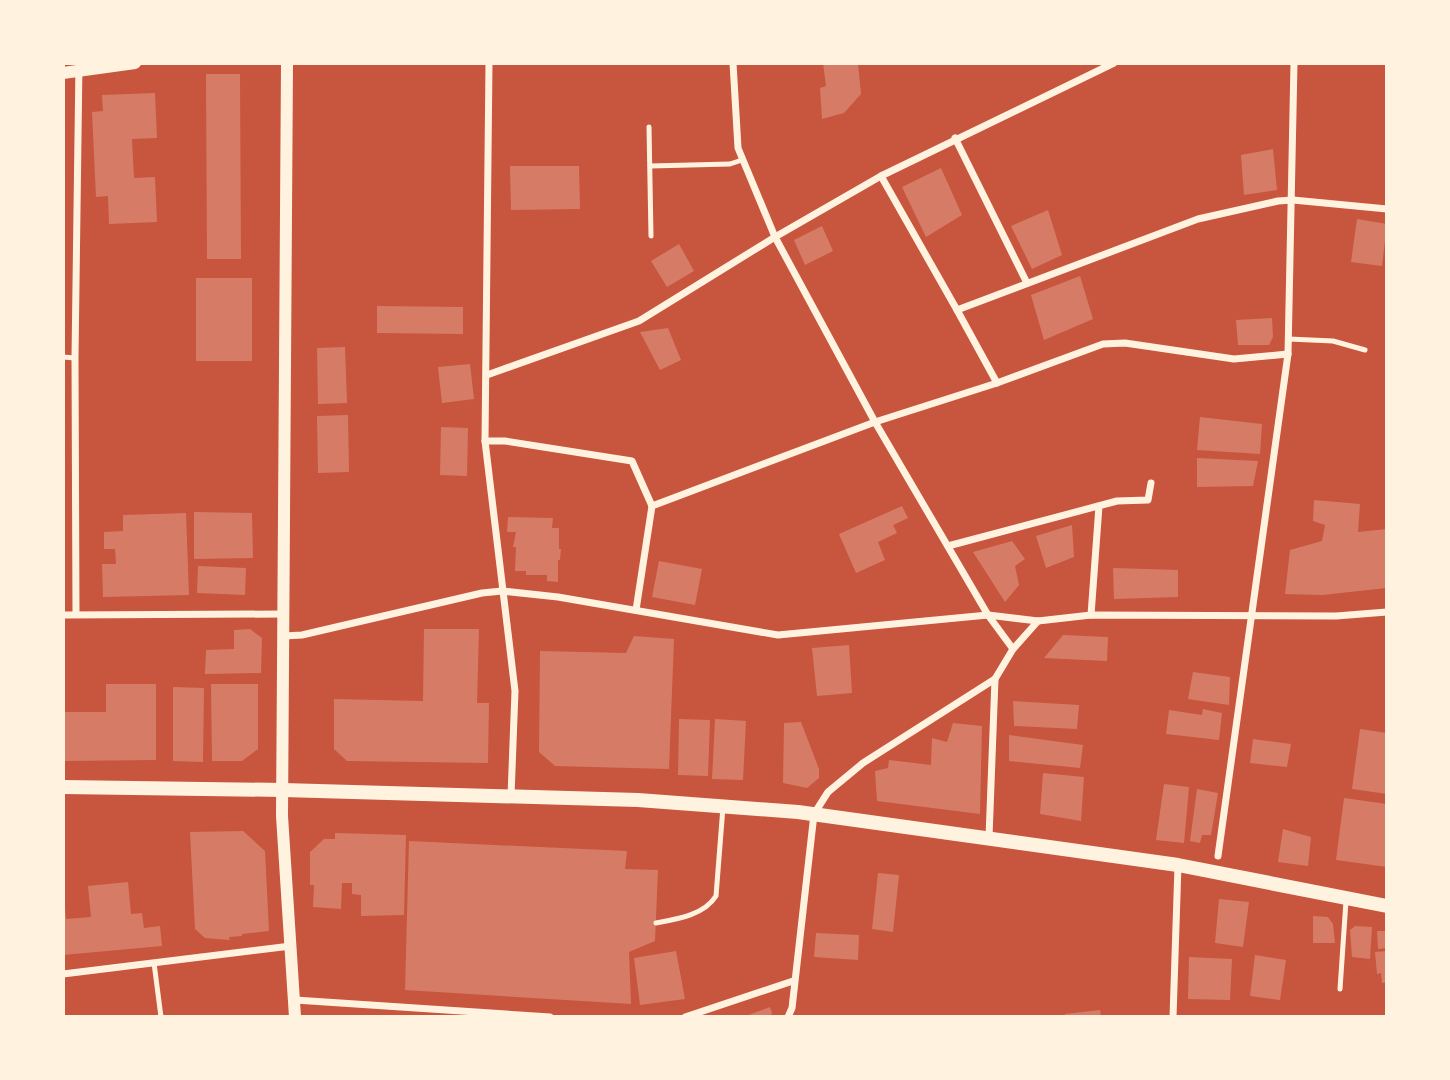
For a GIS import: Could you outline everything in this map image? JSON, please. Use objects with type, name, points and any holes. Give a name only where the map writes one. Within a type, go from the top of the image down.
[{"type":"main road","points":[[63,787],[638,800],[814,814],[1178,865],[1387,906]]},
{"type":"street","points":[[63,73],[80,67],[135,63]]},
{"type":"street","points":[[287,63],[282,816],[295,1017]]},
{"type":"street","points":[[489,63],[485,441],[515,691],[511,796]]},
{"type":"street","points":[[733,63],[738,148],[775,237],[875,422],[988,615],[1013,649]]},
{"type":"street","points":[[487,375],[639,321],[775,237],[881,176],[1114,63]]},
{"type":"street","points":[[1218,856],[1288,354],[1294,63]]},
{"type":"street","points":[[76,614],[75,358],[80,67]]},
{"type":"street","points":[[955,138],[1027,283]]},
{"type":"street","points":[[881,176],[997,383]]},
{"type":"street","points":[[957,310],[1198,219],[1267,203],[1293,200],[1387,209]]},
{"type":"street","points":[[652,506],[875,422],[997,383],[1103,344],[1125,343],[1234,359],[1288,354]]},
{"type":"street","points":[[485,441],[505,441],[632,461],[652,506],[636,610]]},
{"type":"street","points":[[948,545],[1117,501],[1148,500],[1151,483]]},
{"type":"street","points":[[1091,615],[1098,506]]},
{"type":"street","points":[[284,636],[302,635],[482,593],[502,591],[558,597],[778,635],[988,615],[1038,621],[1091,615],[1336,617],[1387,612]]},
{"type":"street","points":[[63,615],[284,614]]},
{"type":"street","points":[[788,1017],[792,1008],[814,814],[828,792],[863,762],[995,679],[1013,649],[1038,621]]},
{"type":"street","points":[[989,837],[995,679]]},
{"type":"street","points":[[1173,1017],[1178,865]]},
{"type":"street","points":[[63,974],[291,946]]},
{"type":"street","points":[[685,1017],[793,981]]},
{"type":"street","points":[[295,1000],[550,1017]]},
{"type":"lane","points":[[649,127],[651,236]]},
{"type":"lane","points":[[650,166],[730,164],[742,160]]},
{"type":"lane","points":[[1289,339],[1333,341],[1365,349]]},
{"type":"lane","points":[[63,358],[75,358]]},
{"type":"lane","points":[[656,923],[674,920],[709,907],[716,896],[723,807]]},
{"type":"lane","points":[[1340,989],[1346,898]]},
{"type":"lane","points":[[154,963],[160,1017]]},
{"type":"building","points":[[823,63],[858,63],[861,94],[844,113],[822,119],[820,88],[826,86]]},
{"type":"building","points":[[206,74],[240,74],[241,259],[207,259]]},
{"type":"building","points":[[155,93],[157,138],[132,139],[134,178],[155,177],[157,222],[109,224],[108,196],[96,197],[92,112],[103,111],[102,95]]},
{"type":"building","points":[[1273,149],[1277,190],[1244,195],[1241,155]]},
{"type":"building","points":[[510,166],[579,166],[580,209],[511,210]]},
{"type":"building","points":[[941,168],[962,215],[926,237],[902,187]]},
{"type":"building","points":[[1048,210],[1062,255],[1032,269],[1011,226]]},
{"type":"building","points":[[1357,219],[1387,224],[1382,266],[1351,262]]},
{"type":"building","points":[[822,226],[833,251],[805,265],[794,240]]},
{"type":"building","points":[[679,244],[694,271],[667,287],[651,261]]},
{"type":"building","points":[[1080,276],[1093,319],[1044,340],[1031,295]]},
{"type":"building","points":[[196,278],[252,278],[252,361],[196,361]]},
{"type":"building","points":[[377,306],[463,307],[463,334],[377,333]]},
{"type":"building","points":[[1272,318],[1273,337],[1269,345],[1238,345],[1236,320]]},
{"type":"building","points":[[668,328],[681,360],[660,370],[640,332]]},
{"type":"building","points":[[345,347],[347,403],[318,404],[317,348]]},
{"type":"building","points":[[470,364],[474,399],[442,403],[438,367]]},
{"type":"building","points":[[348,415],[349,472],[318,473],[317,416]]},
{"type":"building","points":[[1200,417],[1262,424],[1260,454],[1197,450]]},
{"type":"building","points":[[441,427],[468,428],[467,476],[440,475]]},
{"type":"building","points":[[1197,458],[1258,461],[1253,486],[1197,487]]},
{"type":"building","points":[[1314,500],[1360,504],[1358,532],[1387,529],[1387,588],[1322,595],[1285,594],[1290,550],[1322,541],[1325,525],[1313,521]]},
{"type":"building","points":[[902,506],[908,518],[893,525],[897,533],[878,542],[885,560],[856,573],[839,534]]},
{"type":"building","points":[[194,512],[252,513],[253,558],[194,559]]},
{"type":"building","points":[[186,513],[189,595],[103,597],[102,564],[116,564],[115,549],[104,549],[104,532],[123,531],[123,515]]},
{"type":"building","points":[[508,517],[553,518],[552,528],[559,528],[561,549],[558,582],[547,581],[547,575],[526,575],[526,571],[515,571],[516,547],[513,547],[516,532],[507,532]]},
{"type":"building","points":[[1072,525],[1074,557],[1046,568],[1036,536]]},
{"type":"building","points":[[1012,541],[1025,559],[1015,566],[1019,585],[1005,602],[973,552]]},
{"type":"building","points":[[659,561],[702,569],[695,605],[652,597]]},
{"type":"building","points":[[198,566],[246,568],[245,595],[197,593]]},
{"type":"building","points":[[1113,568],[1178,570],[1178,597],[1114,599]]},
{"type":"building","points":[[250,629],[262,638],[261,673],[205,674],[206,650],[234,649],[234,630]]},
{"type":"building","points":[[424,629],[479,629],[477,703],[489,703],[488,763],[347,761],[334,749],[334,699],[423,701]]},
{"type":"building","points":[[1063,635],[1108,637],[1107,661],[1044,658]]},
{"type":"building","points":[[634,636],[674,639],[669,769],[555,766],[539,752],[540,651],[626,653]]},
{"type":"building","points":[[849,645],[852,693],[817,696],[812,648]]},
{"type":"building","points":[[1193,672],[1230,677],[1229,705],[1188,699]]},
{"type":"building","points":[[106,684],[156,684],[156,760],[64,761],[64,712],[106,712]]},
{"type":"building","points":[[211,684],[258,684],[258,749],[242,761],[212,761]]},
{"type":"building","points":[[173,687],[204,688],[203,762],[173,761]]},
{"type":"building","points":[[1013,701],[1079,705],[1077,729],[1014,726]]},
{"type":"building","points":[[1203,709],[1222,713],[1219,740],[1166,734],[1169,710],[1202,715]]},
{"type":"building","points":[[679,719],[710,720],[708,776],[678,775]]},
{"type":"building","points":[[715,719],[746,721],[743,780],[712,779]]},
{"type":"building","points":[[801,722],[819,769],[819,778],[807,788],[783,783],[784,723]]},
{"type":"building","points":[[953,723],[982,726],[980,814],[877,801],[875,771],[888,768],[889,760],[931,765],[932,738],[947,742]]},
{"type":"building","points":[[1360,729],[1387,733],[1387,794],[1352,789]]},
{"type":"building","points":[[1009,735],[1083,745],[1080,768],[1009,761]]},
{"type":"building","points":[[1253,739],[1291,744],[1287,767],[1250,763]]},
{"type":"building","points":[[1043,773],[1084,777],[1081,821],[1040,814]]},
{"type":"building","points":[[1164,784],[1189,787],[1184,843],[1156,840]]},
{"type":"building","points":[[1197,789],[1218,793],[1211,835],[1202,835],[1200,843],[1190,841]]},
{"type":"building","points":[[1344,798],[1387,804],[1387,867],[1336,860]]},
{"type":"building","points":[[1283,829],[1311,837],[1308,866],[1278,862]]},
{"type":"building","points":[[243,831],[265,851],[269,931],[229,937],[230,940],[205,938],[195,929],[190,832]]},
{"type":"building","points":[[335,833],[406,835],[404,915],[361,916],[361,895],[352,894],[352,883],[342,883],[341,909],[313,907],[314,885],[310,885],[310,852],[324,839],[335,839]]},
{"type":"building","points":[[409,841],[627,851],[625,869],[658,870],[655,941],[629,952],[631,1004],[405,990]]},
{"type":"building","points":[[878,873],[899,875],[893,932],[872,929]]},
{"type":"building","points":[[128,882],[131,914],[142,913],[144,928],[160,926],[162,946],[63,955],[63,908],[66,919],[91,917],[88,886]]},
{"type":"building","points":[[1219,899],[1249,902],[1243,947],[1215,943]]},
{"type":"building","points":[[1313,916],[1328,917],[1333,924],[1335,943],[1313,943]]},
{"type":"building","points":[[1355,926],[1372,927],[1370,959],[1352,957],[1350,930]]},
{"type":"building","points":[[1377,931],[1387,931],[1387,948],[1378,949]]},
{"type":"building","points":[[816,933],[859,935],[858,960],[814,957]]},
{"type":"building","points":[[676,951],[685,999],[640,1005],[634,958]]},
{"type":"building","points":[[1387,951],[1387,982],[1382,983],[1381,973],[1377,974],[1375,952]]},
{"type":"building","points":[[1255,955],[1286,960],[1280,1000],[1250,996]]},
{"type":"building","points":[[1189,957],[1232,959],[1230,1000],[1188,999]]},
{"type":"building","points":[[770,1007],[770,1017],[743,1017]]},
{"type":"building","points":[[1100,1010],[1101,1017],[1065,1017],[1065,1014]]}]
